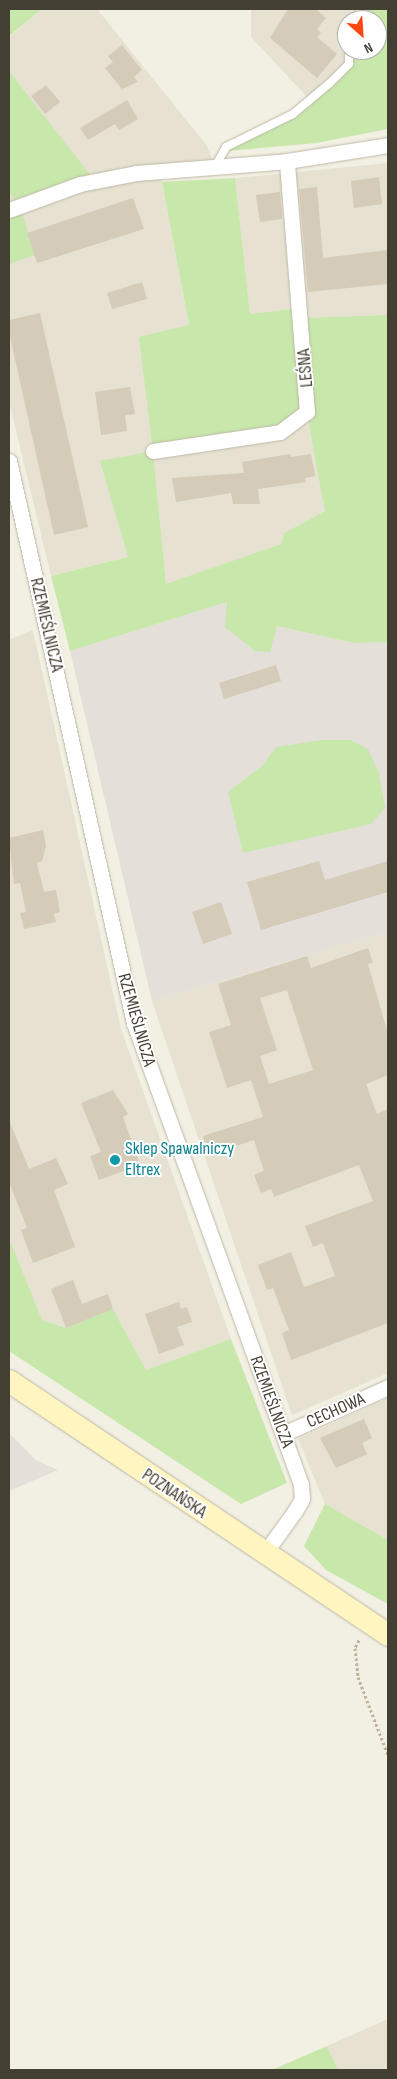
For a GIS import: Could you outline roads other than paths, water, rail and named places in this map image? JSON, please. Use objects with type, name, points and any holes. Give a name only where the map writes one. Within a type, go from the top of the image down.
[{"type":"main road","name":"POZNAŃSKA","points":[[9,1381],[340,1605],[388,1635]]},
{"type":"street","points":[[9,210],[80,184],[136,173],[287,161],[388,145]]},
{"type":"street","name":"LEŚNA","points":[[153,451],[280,432],[307,412],[287,161]]},
{"type":"street","name":"RZEMIEŚLNICZA","points":[[9,461],[134,1023],[283,1434],[302,1499],[264,1554]]},
{"type":"street","name":"CECHOWA","points":[[283,1434],[388,1387]]},
{"type":"lane","points":[[215,166],[226,147],[293,114],[330,83],[349,64],[349,60]]},
{"type":"place","name":"Sklep Spawalniczy Eltrex","points":[[115,1160]]}]
